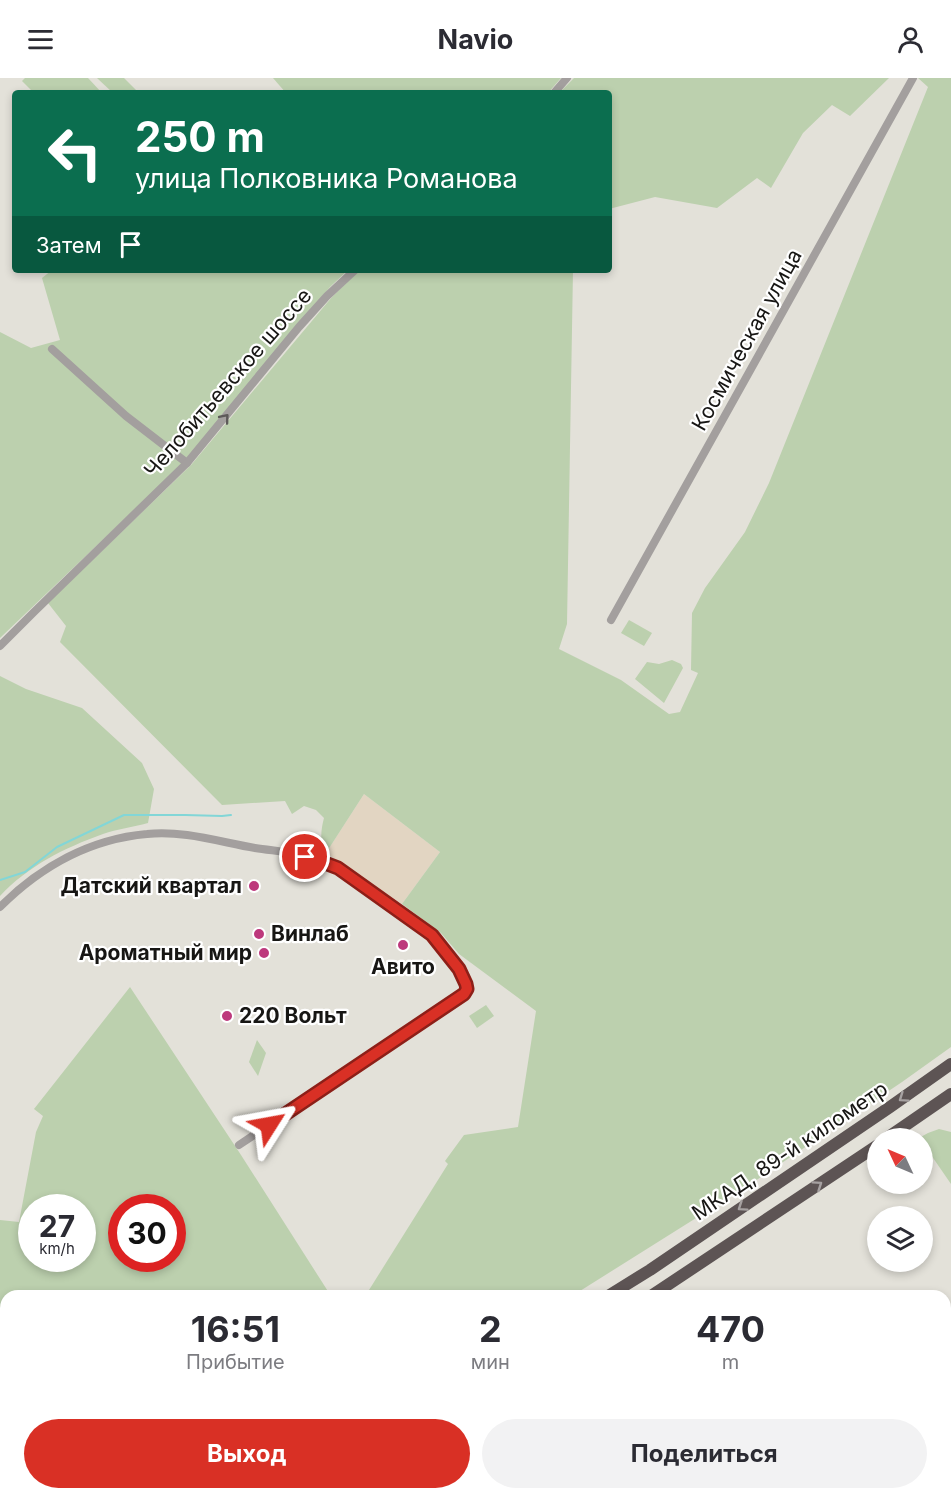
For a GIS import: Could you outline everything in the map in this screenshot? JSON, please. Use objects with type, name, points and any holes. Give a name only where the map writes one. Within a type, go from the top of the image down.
[{"type":"highway","name":"МКАД, 89-й километр","points":[[618,1290],[951,1064]]},
{"type":"highway","name":"МКАД, 89-й километр","points":[[902,1128],[951,1094]]},
{"type":"highway","name":"МКАД, 89-й километр","points":[[661,1290],[867,1152]]},
{"type":"street","points":[[557,90],[567,78]]},
{"type":"street","name":"Космическая улица","points":[[611,620],[914,78]]},
{"type":"street","name":"Челобитьевское шоссе","points":[[0,646],[187,463],[313,312],[352,273]]},
{"type":"street","points":[[52,349],[126,416],[187,463]]},
{"type":"street","points":[[0,907],[34,878],[59,861],[80,851],[126,837],[176,834],[312,858],[338,868],[432,935],[459,969],[466,984],[467,989],[464,994],[239,1145]]},
{"type":"shaded area","points":[[364,794],[440,852],[402,904],[326,853]]},
{"type":"green space","points":[[25,78],[88,78],[99,90],[31,90],[22,81]]},
{"type":"green space","points":[[97,78],[124,78],[136,90],[110,90]]},
{"type":"green space","points":[[273,78],[561,78],[551,90],[283,90]]},
{"type":"green space","points":[[574,78],[889,78],[850,116],[832,105],[803,133],[771,188],[757,178],[717,208],[655,197],[612,208],[612,90],[562,90]]},
{"type":"green space","points":[[918,78],[951,78],[951,1047],[755,1181],[582,1290],[369,1290],[448,1164],[445,1161],[464,1135],[518,1127],[536,1011],[459,954],[441,933],[402,904],[440,852],[364,794],[326,853],[321,832],[324,818],[316,810],[304,806],[292,814],[285,801],[222,805],[60,642],[66,626],[48,603],[191,465],[332,297],[357,273],[573,273],[567,624],[559,649],[621,680],[669,714],[680,712],[698,673],[691,670],[692,613],[705,588],[745,532],[769,483],[928,87]]},
{"type":"green space","points":[[48,273],[345,273],[330,287],[182,464],[0,638],[0,332],[31,348],[60,340],[42,278]]},
{"type":"green space","points":[[629,620],[652,633],[644,646],[621,633]]},
{"type":"green space","points":[[672,660],[681,664],[683,668],[664,703],[635,679],[647,662],[659,664]]},
{"type":"green space","points":[[0,676],[26,689],[82,708],[142,763],[154,789],[148,823],[103,834],[74,845],[35,867],[0,896]]},
{"type":"green space","points":[[130,987],[327,1290],[0,1290],[0,1220],[18,1222],[18,1272],[96,1272],[96,1194],[24,1194],[36,1132],[43,1116],[34,1109]]},
{"type":"green space","points":[[486,1005],[494,1016],[477,1028],[469,1016]]},
{"type":"green space","points":[[257,1040],[266,1053],[258,1076],[249,1062]]},
{"type":"green space","points":[[939,1129],[951,1132],[951,1184],[933,1158],[933,1131]]},
{"type":"waterway","points":[[0,880],[25,872],[57,847],[124,815],[231,815]]},
{"type":"place","name":"Датский квартал","points":[[254,886]]},
{"type":"place","name":"Винлаб","points":[[259,934]]},
{"type":"place","name":"Авито","points":[[403,945]]},
{"type":"place","name":"Ароматный мир","points":[[264,953]]},
{"type":"place","name":"220 Вольт","points":[[227,1016]]},
{"type":"route","points":[[269,1125],[464,994],[467,989],[459,969],[432,935],[338,868],[305,857]]}]
